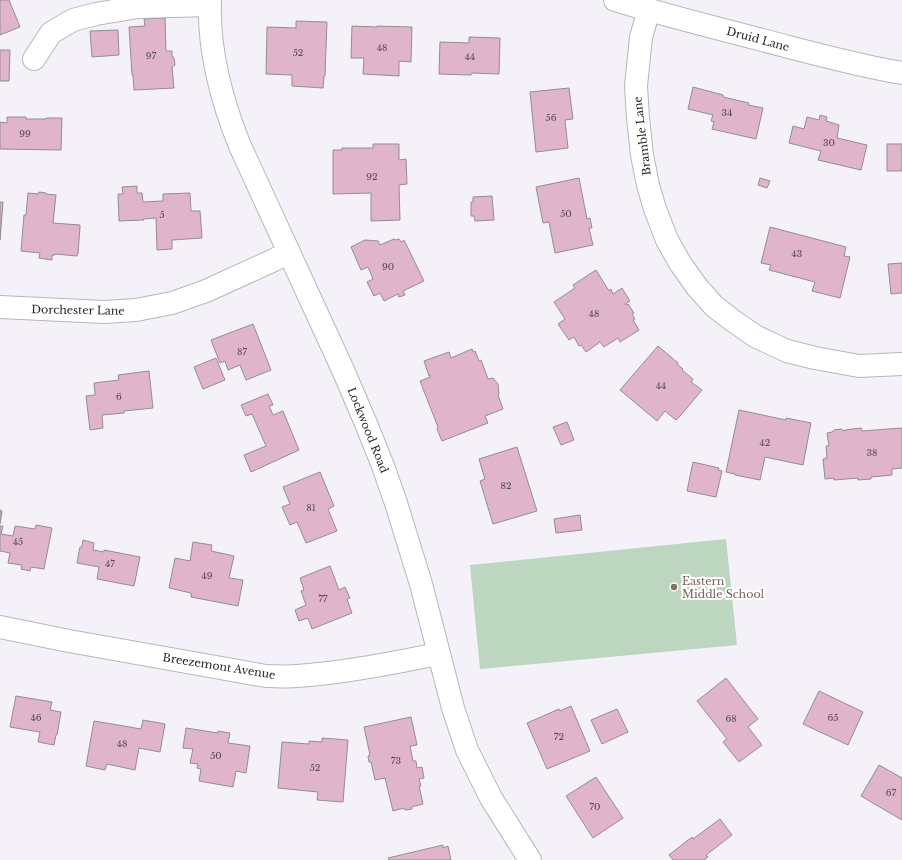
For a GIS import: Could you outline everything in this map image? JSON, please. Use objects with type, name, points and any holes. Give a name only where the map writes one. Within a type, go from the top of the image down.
[{"type":"street","name":"Druid Lane","points":[[615,0],[851,63],[902,74]]},
{"type":"street","points":[[34,59],[51,33],[73,20],[96,14],[138,7],[210,2]]},
{"type":"street","name":"Lockwood Road","points":[[210,2],[210,30],[222,98],[240,146],[367,426],[383,466],[421,584],[452,708],[467,750],[491,798],[530,860]]},
{"type":"street","name":"Bramble Lane","points":[[649,10],[642,37],[636,86],[642,155],[654,209],[667,240],[680,263],[697,287],[714,306],[732,320],[755,336],[787,351],[859,366],[902,364]]},
{"type":"street","name":"Dorchester Lane","points":[[0,307],[104,312],[136,310],[172,303],[206,291],[289,252]]},
{"type":"street","name":"Breezemont Avenue","points":[[0,627],[266,676],[296,676],[334,673],[438,654]]},
{"type":"green space","points":[[726,539],[737,645],[480,669],[470,565]]},
{"type":"building","points":[[9,0],[20,27],[0,35],[0,1]]},
{"type":"building","points":[[165,18],[166,51],[172,51],[175,65],[172,67],[174,88],[134,90],[129,27],[145,26],[144,19]]},
{"type":"building","points":[[296,21],[327,22],[325,76],[323,88],[292,86],[292,75],[266,74],[267,27],[296,28]]},
{"type":"building","points":[[352,26],[412,27],[411,62],[399,61],[399,76],[363,74],[364,58],[351,58]]},
{"type":"building","points":[[118,30],[119,55],[92,57],[90,31]]},
{"type":"building","points":[[469,37],[500,38],[499,74],[439,74],[440,42],[469,43]]},
{"type":"building","points":[[0,50],[10,50],[9,81],[0,81]]},
{"type":"building","points":[[693,87],[723,95],[723,97],[749,103],[748,105],[763,108],[756,139],[712,129],[714,122],[711,121],[713,115],[688,109]]},
{"type":"building","points":[[569,88],[573,119],[565,120],[568,148],[536,152],[530,92]]},
{"type":"building","points":[[820,115],[827,117],[826,121],[839,125],[837,138],[867,145],[861,170],[818,160],[821,151],[789,143],[793,126],[804,129],[807,117],[819,120]]},
{"type":"building","points":[[7,117],[26,117],[26,119],[62,118],[61,150],[0,149],[0,122],[7,123]]},
{"type":"building","points":[[373,144],[399,144],[399,160],[406,159],[407,184],[399,185],[400,220],[371,221],[371,193],[333,194],[333,150],[342,150],[342,148],[373,148]]},
{"type":"building","points":[[887,144],[902,144],[902,171],[887,171]]},
{"type":"building","points":[[579,178],[587,219],[590,218],[592,228],[589,228],[593,245],[555,253],[549,222],[543,223],[536,187]]},
{"type":"building","points":[[760,178],[770,181],[767,188],[758,185]]},
{"type":"building","points":[[137,186],[137,193],[142,193],[143,202],[163,201],[163,194],[190,193],[191,211],[200,211],[202,238],[172,240],[172,249],[157,250],[156,218],[119,221],[118,194],[123,194],[122,187]]},
{"type":"building","points":[[39,192],[56,195],[53,223],[80,225],[77,256],[55,254],[52,255],[52,260],[39,258],[40,253],[21,251],[24,215],[26,215],[28,193],[38,194]]},
{"type":"building","points":[[492,196],[494,220],[475,221],[474,216],[471,216],[471,202],[473,202],[473,197]]},
{"type":"building","points":[[0,202],[3,202],[0,240]]},
{"type":"building","points":[[770,227],[846,247],[844,256],[850,257],[840,298],[812,291],[815,282],[769,270],[771,265],[761,263]]},
{"type":"building","points":[[394,239],[399,239],[401,242],[404,240],[424,281],[403,291],[405,295],[399,297],[398,294],[384,301],[380,293],[374,296],[367,282],[373,279],[368,267],[361,270],[351,247],[365,240],[378,241],[380,245]]},
{"type":"building","points":[[902,263],[902,293],[891,294],[888,264]]},
{"type":"building","points":[[596,270],[609,291],[611,289],[613,294],[622,288],[630,301],[625,304],[628,304],[634,313],[632,314],[635,319],[633,320],[639,330],[620,342],[618,338],[604,347],[600,342],[586,352],[581,345],[579,346],[574,337],[569,340],[558,324],[565,319],[554,302],[575,288],[573,285]]},
{"type":"building","points":[[253,324],[271,370],[246,380],[240,365],[228,370],[225,361],[220,363],[211,340]]},
{"type":"building","points":[[658,346],[678,363],[677,364],[683,369],[682,370],[693,379],[691,382],[702,390],[676,420],[665,411],[657,421],[620,390]]},
{"type":"building","points":[[472,349],[473,352],[475,351],[479,361],[481,360],[488,379],[493,378],[498,384],[498,395],[503,409],[485,416],[488,423],[442,441],[420,381],[430,377],[424,361],[449,352],[451,358]]},
{"type":"building","points":[[216,358],[225,380],[203,389],[194,367]]},
{"type":"building","points":[[149,371],[153,408],[102,415],[103,428],[90,430],[86,396],[95,395],[94,383],[119,380],[118,375]]},
{"type":"building","points":[[268,394],[273,405],[269,406],[273,415],[283,411],[299,450],[251,472],[244,455],[266,446],[252,414],[246,416],[241,405]]},
{"type":"building","points":[[739,410],[786,420],[786,418],[811,423],[803,465],[765,457],[760,480],[726,472]]},
{"type":"building","points":[[567,422],[574,440],[561,445],[553,427]]},
{"type":"building","points":[[861,428],[862,431],[902,428],[902,468],[892,469],[892,475],[871,477],[871,479],[825,479],[823,459],[827,458],[826,446],[829,446],[827,433],[834,430],[841,429],[845,431]]},
{"type":"building","points":[[517,447],[537,511],[493,524],[480,481],[485,479],[479,459]]},
{"type":"building","points":[[693,462],[719,468],[718,470],[722,471],[716,497],[687,491]]},
{"type":"building","points":[[320,472],[334,506],[328,509],[337,531],[306,543],[297,522],[290,525],[282,507],[290,504],[283,487]]},
{"type":"building","points":[[0,510],[2,511],[0,524]]},
{"type":"building","points":[[580,515],[582,530],[556,533],[554,519]]},
{"type":"building","points":[[36,525],[52,528],[44,569],[31,567],[30,571],[21,569],[22,565],[8,563],[10,553],[0,551],[0,526],[3,526],[1,534],[13,536],[15,526],[35,529]]},
{"type":"building","points":[[83,540],[94,543],[93,550],[104,552],[104,550],[140,557],[134,586],[97,579],[99,567],[77,563]]},
{"type":"building","points":[[193,542],[212,545],[211,551],[234,556],[229,578],[243,580],[238,606],[191,597],[191,593],[169,588],[175,558],[190,561]]},
{"type":"building","points":[[330,566],[339,590],[345,587],[350,598],[347,599],[352,613],[312,629],[308,618],[299,621],[295,610],[306,605],[301,591],[304,590],[300,578]]},
{"type":"building","points":[[726,678],[758,719],[748,727],[762,745],[739,762],[723,742],[727,739],[697,701]]},
{"type":"building","points":[[819,691],[863,712],[848,745],[803,724]]},
{"type":"building","points":[[16,696],[52,702],[50,710],[61,712],[54,745],[38,742],[40,732],[10,727]]},
{"type":"building","points":[[571,706],[590,751],[547,769],[527,723],[559,709],[560,711]]},
{"type":"building","points":[[617,709],[628,732],[602,744],[591,720]]},
{"type":"building","points":[[411,717],[417,745],[410,746],[413,761],[416,761],[417,768],[422,767],[424,778],[419,779],[421,786],[419,786],[423,804],[411,807],[412,809],[405,810],[404,808],[393,811],[385,778],[375,780],[371,762],[369,762],[368,756],[370,755],[364,727]]},
{"type":"building","points":[[143,720],[165,724],[160,752],[139,748],[135,770],[107,764],[105,770],[86,766],[94,721],[141,729]]},
{"type":"building","points":[[186,728],[218,733],[218,731],[230,733],[228,743],[250,746],[246,773],[236,771],[233,787],[199,781],[201,769],[197,768],[198,764],[190,763],[193,749],[183,748]]},
{"type":"building","points":[[322,738],[348,740],[343,802],[317,800],[318,792],[278,788],[282,742],[309,744],[309,741],[322,742]]},
{"type":"building","points":[[879,765],[902,778],[902,820],[861,796]]},
{"type":"building","points":[[596,777],[623,818],[593,838],[566,796]]},
{"type":"building","points":[[720,819],[732,835],[706,855],[708,857],[704,860],[673,860],[669,855],[692,837],[693,839]]},
{"type":"building","points":[[443,845],[443,848],[448,846],[451,860],[389,860],[388,858]]},
{"type":"place","name":"Eastern Middle School","points":[[674,587]]}]
